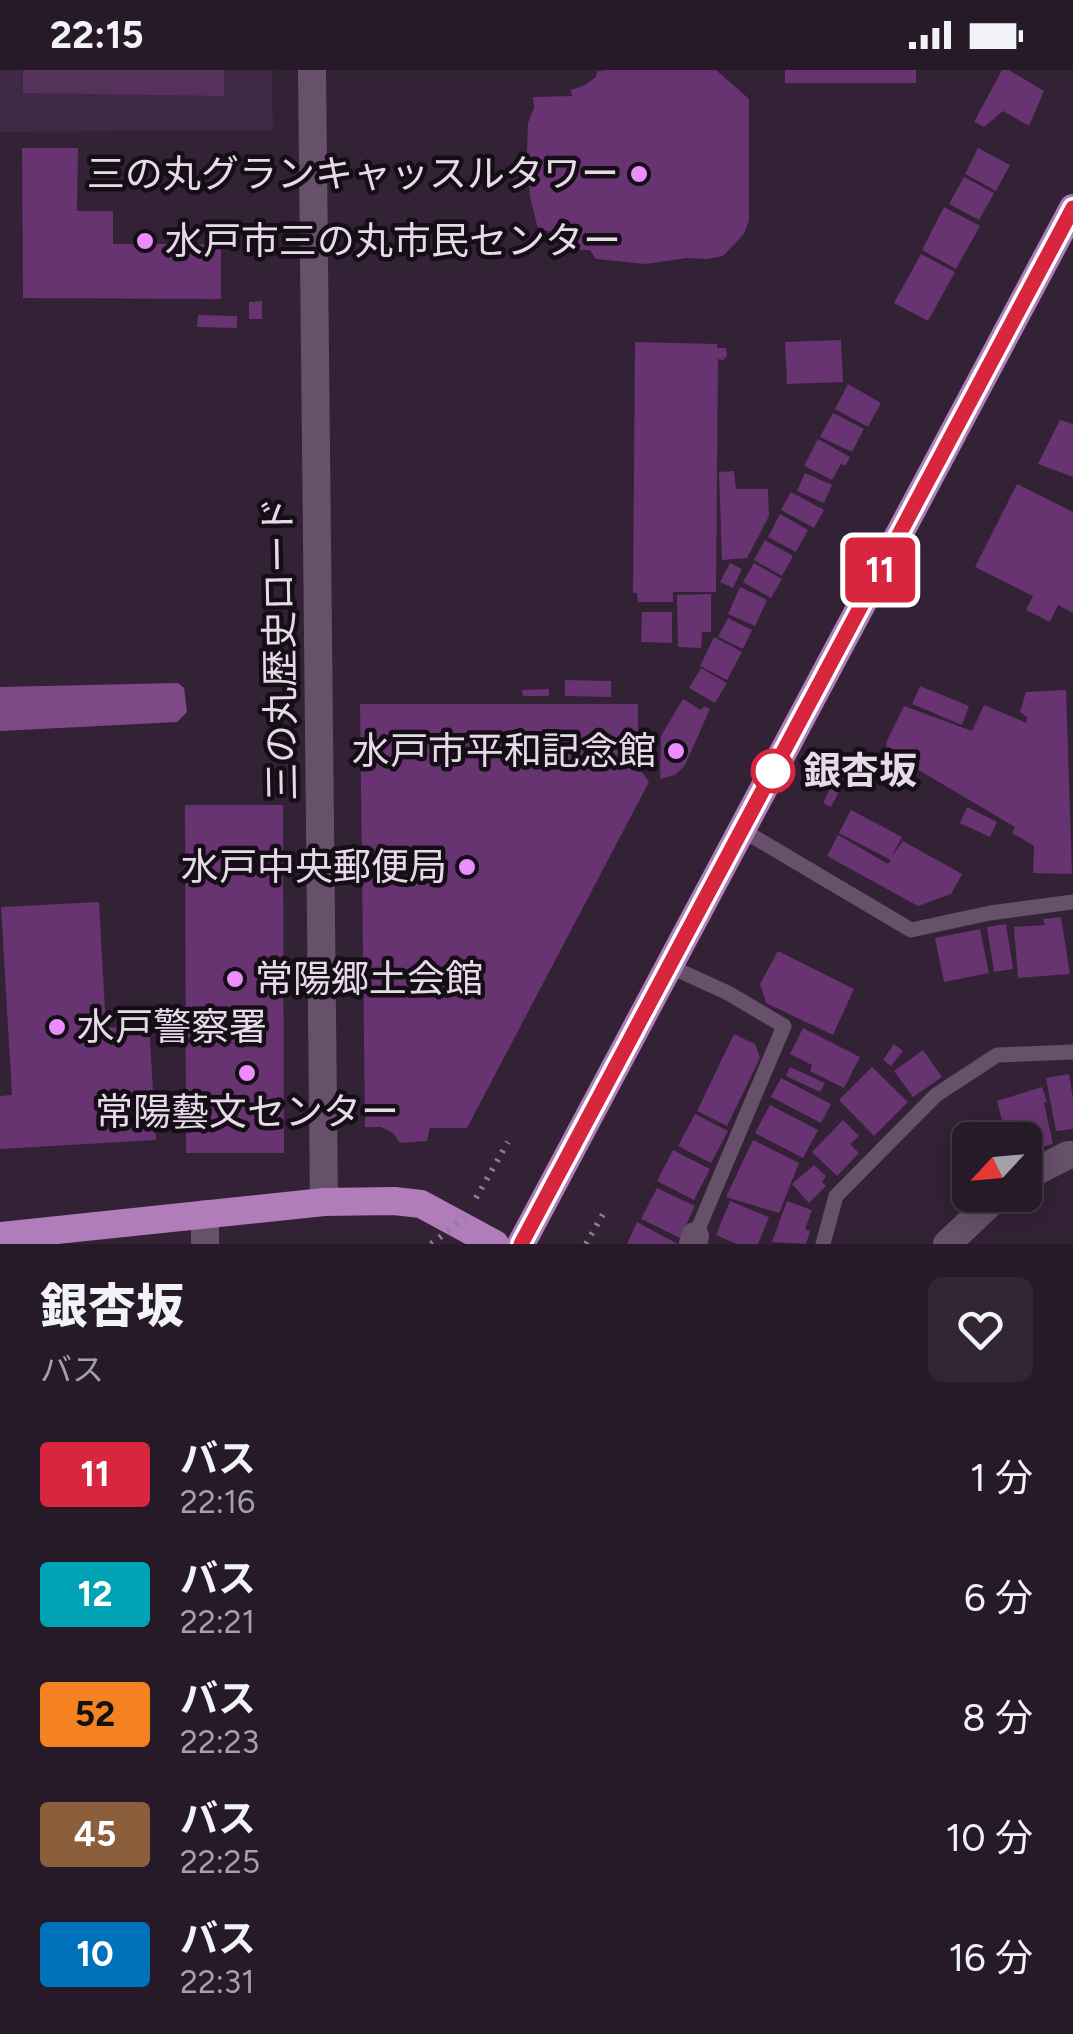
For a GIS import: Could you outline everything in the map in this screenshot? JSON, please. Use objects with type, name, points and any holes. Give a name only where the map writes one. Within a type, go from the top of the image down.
[{"type":"highway","points":[[521,1244],[1073,208]]},
{"type":"highway","points":[[0,1236],[324,1202],[394,1201],[421,1204],[495,1244]]},
{"type":"street","name":"三の丸歴史ロード","points":[[312,70],[324,1202]]},
{"type":"street","points":[[1042,1168],[1073,1154]]},
{"type":"street","points":[[947,1244],[981,1212]]},
{"type":"street","points":[[205,1214],[205,1244]]},
{"type":"lane","points":[[742,830],[911,930],[990,913],[1073,902]]},
{"type":"lane","points":[[669,966],[728,992],[784,1026],[694,1240]]},
{"type":"lane","points":[[823,1244],[836,1196],[936,1095],[997,1055],[1073,1052]]},
{"type":"path","points":[[474,1202],[508,1142]]},
{"type":"path","points":[[586,1244],[603,1214]]},
{"type":"path","points":[[431,1244],[465,1218]]},
{"type":"shaded area","points":[[0,70],[272,70],[273,130],[0,132]]},
{"type":"shaded area","points":[[23,70],[224,70],[224,96],[23,93]]},
{"type":"shaded area","points":[[178,683],[184,688],[187,712],[177,722],[0,731],[0,687]]},
{"type":"building","name":"三の丸グランキャッスルタワー","points":[[716,70],[749,99],[749,220],[744,234],[723,256],[645,264],[596,259],[590,250],[573,246],[570,236],[538,229],[530,197],[527,151],[533,97],[572,96],[571,90],[596,77],[597,71]]},
{"type":"building","points":[[785,70],[916,70],[916,83],[785,83]]},
{"type":"building","points":[[1002,70],[1009,70],[1044,91],[1029,126],[1003,111],[984,127],[974,122]]},
{"type":"building","points":[[22,148],[78,148],[77,211],[113,211],[113,244],[221,244],[221,299],[23,298]]},
{"type":"building","points":[[978,148],[1010,165],[996,191],[965,174]]},
{"type":"building","points":[[964,177],[994,193],[979,220],[949,204]]},
{"type":"building","points":[[944,207],[980,226],[956,269],[922,250]]},
{"type":"building","points":[[921,254],[955,272],[928,321],[894,303]]},
{"type":"building","points":[[262,301],[262,319],[249,319],[249,302]]},
{"type":"building","points":[[198,315],[237,316],[237,328],[197,327]]},
{"type":"building","points":[[841,340],[843,382],[787,384],[785,342]]},
{"type":"building","points":[[635,342],[717,344],[717,348],[726,348],[727,356],[718,359],[716,592],[673,592],[673,602],[638,602],[637,593],[633,593]]},
{"type":"building","points":[[848,384],[881,403],[868,427],[835,409]]},
{"type":"building","points":[[833,413],[864,429],[852,452],[820,437]]},
{"type":"building","points":[[1060,420],[1073,424],[1073,477],[1038,464]]},
{"type":"building","points":[[818,439],[850,457],[832,480],[804,466]]},
{"type":"building","points":[[734,471],[736,489],[768,489],[769,516],[747,558],[722,560],[719,472]]},
{"type":"building","points":[[805,473],[832,485],[824,503],[797,491]]},
{"type":"building","points":[[1017,484],[1073,512],[1073,613],[1058,605],[1050,622],[1026,610],[1033,596],[975,567]]},
{"type":"building","points":[[791,492],[824,510],[814,528],[781,510]]},
{"type":"building","points":[[780,514],[808,530],[796,552],[768,537]]},
{"type":"building","points":[[765,540],[793,556],[782,576],[754,560]]},
{"type":"building","points":[[730,563],[742,569],[733,588],[720,582]]},
{"type":"building","points":[[754,563],[782,579],[771,598],[743,582]]},
{"type":"building","points":[[740,587],[767,600],[755,626],[728,614]]},
{"type":"building","points":[[711,594],[711,632],[702,632],[701,648],[678,647],[677,595]]},
{"type":"building","points":[[642,612],[672,612],[672,643],[641,642]]},
{"type":"building","points":[[728,618],[752,630],[743,649],[718,637]]},
{"type":"building","points":[[714,637],[742,652],[727,680],[700,666]]},
{"type":"building","points":[[701,668],[727,683],[715,703],[689,688]]},
{"type":"building","points":[[565,680],[611,681],[611,697],[565,696]]},
{"type":"building","points":[[920,686],[969,706],[962,725],[912,704]]},
{"type":"building","points":[[549,689],[549,696],[523,696],[522,690]]},
{"type":"building","points":[[1066,690],[1072,874],[1033,873],[1034,846],[1012,833],[1015,827],[888,752],[886,743],[904,706],[972,731],[984,705],[1027,723],[1027,717],[1020,712],[1026,692]]},
{"type":"building","name":"水戸市平和記念館","points":[[683,699],[701,710],[704,706],[710,709],[685,765],[675,775],[660,779],[661,736]]},
{"type":"building","points":[[360,704],[638,704],[638,766],[649,782],[467,1128],[430,1128],[427,1141],[400,1143],[393,1133],[381,1127],[365,1127]]},
{"type":"building","points":[[841,766],[850,770],[831,807],[823,803]]},
{"type":"building","name":"常陽郷土会館","points":[[185,805],[283,805],[284,1153],[186,1153]]},
{"type":"building","points":[[967,807],[997,822],[990,837],[960,823]]},
{"type":"building","points":[[851,810],[902,837],[892,856],[903,841],[962,874],[951,894],[918,906],[827,856],[838,835],[888,864],[891,860],[839,833]]},
{"type":"building","name":"水戸警察署","points":[[99,902],[106,1028],[149,1025],[156,1140],[0,1149],[0,1096],[12,1095],[1,907]]},
{"type":"building","points":[[1061,917],[1070,974],[1018,978],[1014,927],[1045,925],[1043,919]]},
{"type":"building","points":[[1006,924],[1013,969],[994,972],[987,927]]},
{"type":"building","points":[[980,929],[989,973],[944,982],[935,938]]},
{"type":"building","points":[[778,951],[854,989],[833,1035],[766,1003],[760,984]]},
{"type":"building","points":[[803,1028],[860,1057],[844,1088],[810,1071],[812,1065],[790,1054]]},
{"type":"building","points":[[734,1034],[755,1044],[760,1058],[727,1126],[697,1111]]},
{"type":"building","points":[[894,1044],[903,1051],[891,1066],[883,1060]]},
{"type":"building","points":[[923,1050],[942,1077],[913,1097],[894,1071]]},
{"type":"building","points":[[790,1067],[825,1083],[820,1092],[786,1076]]},
{"type":"building","points":[[872,1067],[908,1102],[874,1136],[839,1100]]},
{"type":"building","points":[[1069,1074],[1073,1129],[1056,1131],[1046,1078]]},
{"type":"building","points":[[781,1078],[831,1104],[821,1123],[771,1097]]},
{"type":"building","points":[[1042,1087],[1053,1144],[1042,1147],[1042,1122],[1002,1122],[997,1101]]},
{"type":"building","points":[[770,1105],[818,1130],[803,1158],[755,1133]]},
{"type":"building","points":[[695,1114],[728,1131],[711,1163],[678,1146]]},
{"type":"building","points":[[843,1120],[859,1136],[850,1144],[859,1153],[837,1176],[812,1152]]},
{"type":"building","points":[[753,1140],[799,1163],[779,1213],[726,1197]]},
{"type":"building","points":[[673,1150],[710,1169],[694,1200],[657,1181]]},
{"type":"building","points":[[814,1165],[826,1176],[822,1182],[826,1186],[809,1203],[792,1184]]},
{"type":"building","points":[[657,1188],[695,1206],[680,1238],[641,1219]]},
{"type":"building","points":[[730,1201],[769,1217],[758,1244],[737,1244],[716,1235]]},
{"type":"building","points":[[787,1201],[812,1210],[805,1229],[810,1231],[806,1244],[772,1242]]},
{"type":"building","points":[[637,1222],[678,1244],[627,1244]]},
{"type":"bus line","name":"11","points":[[521,1244],[1073,208]]},
{"type":"place","name":"三の丸グランキャッスルタワー","points":[[639,174]]},
{"type":"place","name":"水戸市三の丸市民センター","points":[[145,241]]},
{"type":"place","name":"水戸市平和記念館","points":[[676,751]]},
{"type":"place","name":"銀杏坂","points":[[773,771]]},
{"type":"place","name":"水戸中央郵便局","points":[[467,867]]},
{"type":"place","name":"常陽郷土会館","points":[[235,979]]},
{"type":"place","name":"水戸警察署","points":[[57,1027]]},
{"type":"place","name":"常陽藝文センター","points":[[247,1073]]}]
